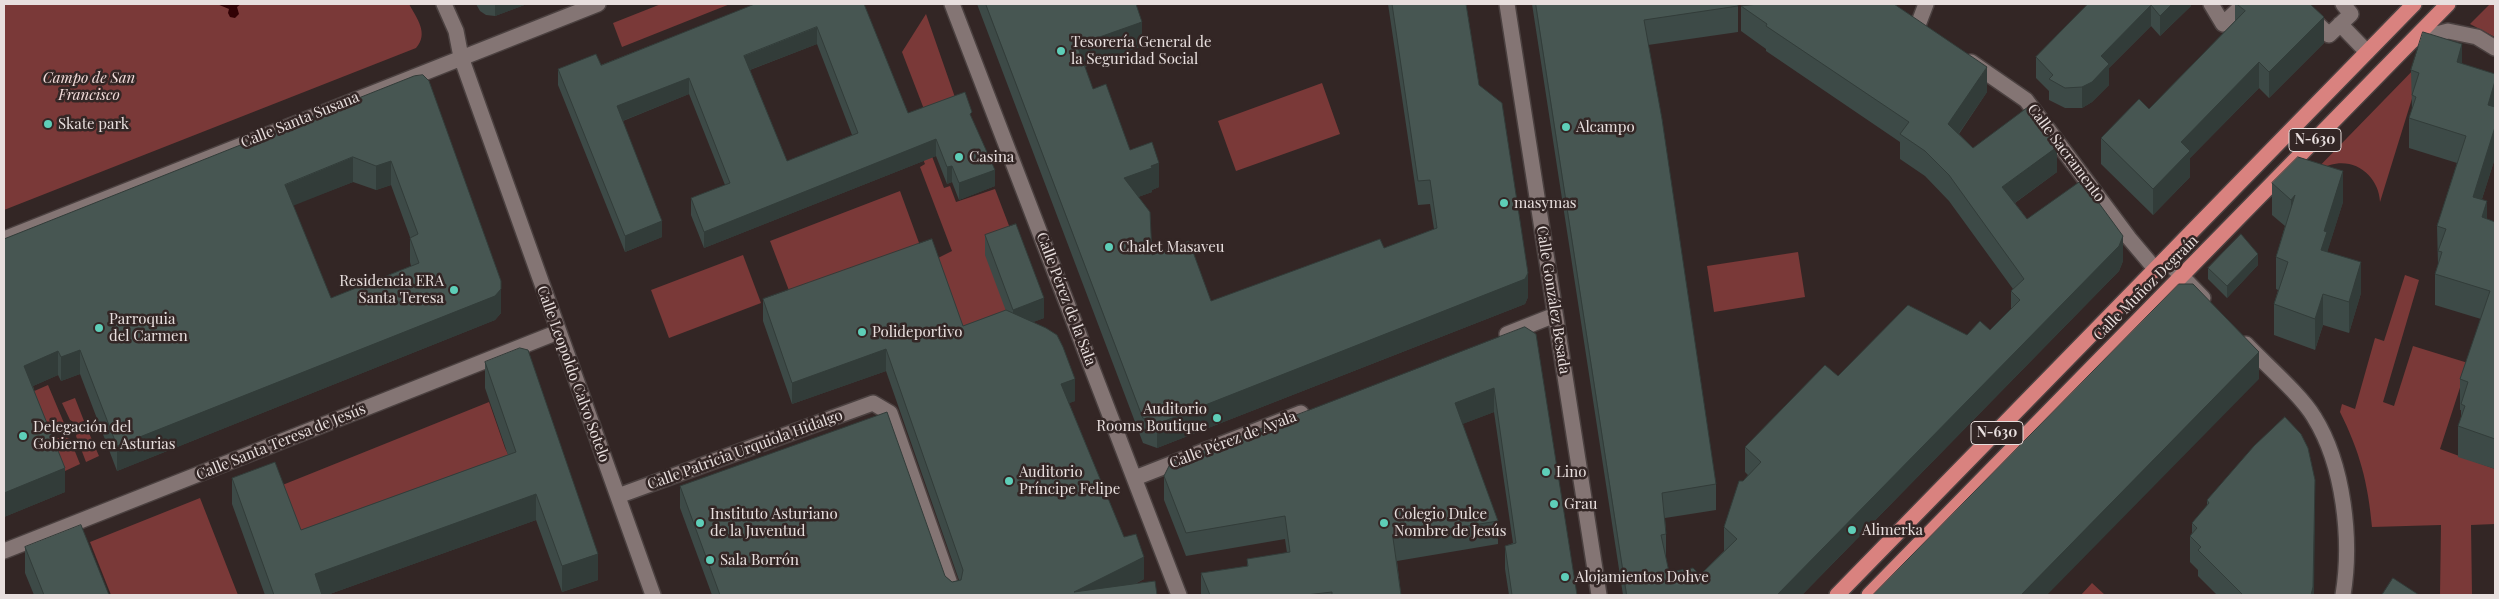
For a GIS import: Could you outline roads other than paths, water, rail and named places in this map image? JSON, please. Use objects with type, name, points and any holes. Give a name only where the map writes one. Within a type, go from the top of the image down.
[{"type":"highway","name":"Calle Muñoz Degraín","points":[[1837,595],[2414,4]]},
{"type":"highway","name":"Calle Muñoz Degraín","points":[[1869,595],[2448,4]]},
{"type":"street","name":"Calle Leopoldo Calvo Sotelo","points":[[444,4],[456,31],[461,58],[653,595]]},
{"type":"street","name":"Calle Santa Susana","points":[[4,239],[598,4]]},
{"type":"street","name":"Calle Pérez de la Sala","points":[[952,4],[1179,595]]},
{"type":"street","name":"Calle González Besada","points":[[1507,4],[1599,595]]},
{"type":"street","points":[[1926,4],[1912,21],[1933,36]]},
{"type":"street","points":[[2211,4],[2223,24],[2244,4]]},
{"type":"street","points":[[2297,4],[2329,35],[2351,14],[2343,4]]},
{"type":"street","points":[[2340,24],[2367,52]]},
{"type":"street","points":[[2412,41],[2448,31],[2477,37],[2495,48]]},
{"type":"street","name":"Calle Sacramento","points":[[1957,52],[2026,100],[2130,238],[2161,265],[2182,277],[2210,306]]},
{"type":"street","points":[[1491,340],[1555,315]]},
{"type":"street","name":"Calle Santa Teresa de Jesús","points":[[4,552],[558,332]]},
{"type":"street","points":[[2237,334],[2314,416],[2324,438],[2344,502],[2346,558],[2343,595]]},
{"type":"street","name":"Calle Patricia Urquiola Hidalgo","points":[[618,496],[873,404],[890,413],[954,595]]},
{"type":"street","name":"Calle Pérez de Ayala","points":[[1135,478],[1317,407]]},
{"type":"place","name":"Tesorería General de la Seguridad Social","points":[[1061,51]]},
{"type":"place","name":"Skate park","points":[[48,124]]},
{"type":"place","name":"Alcampo","points":[[1566,127]]},
{"type":"place","name":"Casina","points":[[959,157]]},
{"type":"place","name":"masymas","points":[[1504,203]]},
{"type":"place","name":"Chalet Masaveu","points":[[1109,247]]},
{"type":"place","name":"Residencia ERA Santa Teresa","points":[[454,290]]},
{"type":"place","name":"Parroquia del Carmen","points":[[99,328]]},
{"type":"place","name":"Polideportivo","points":[[862,332]]},
{"type":"place","name":"Auditorio Rooms Boutique","points":[[1217,418]]},
{"type":"place","name":"Delegación del Gobierno en Asturias","points":[[23,436]]},
{"type":"place","name":"Lino","points":[[1546,472]]},
{"type":"place","name":"Auditorio Príncipe Felipe","points":[[1009,481]]},
{"type":"place","name":"Grau","points":[[1554,504]]},
{"type":"place","name":"Instituto Asturiano de la Juventud","points":[[700,523]]},
{"type":"place","name":"Colegio Dulce Nombre de Jesús","points":[[1384,523]]},
{"type":"place","name":"Alimerka","points":[[1852,530]]},
{"type":"place","name":"Sala Borrón","points":[[710,560]]},
{"type":"place","name":"Alojamientos Dohve","points":[[1565,577]]},
{"type":"park label","name":"Campo de San Francisco","points":[[89,86]]}]
